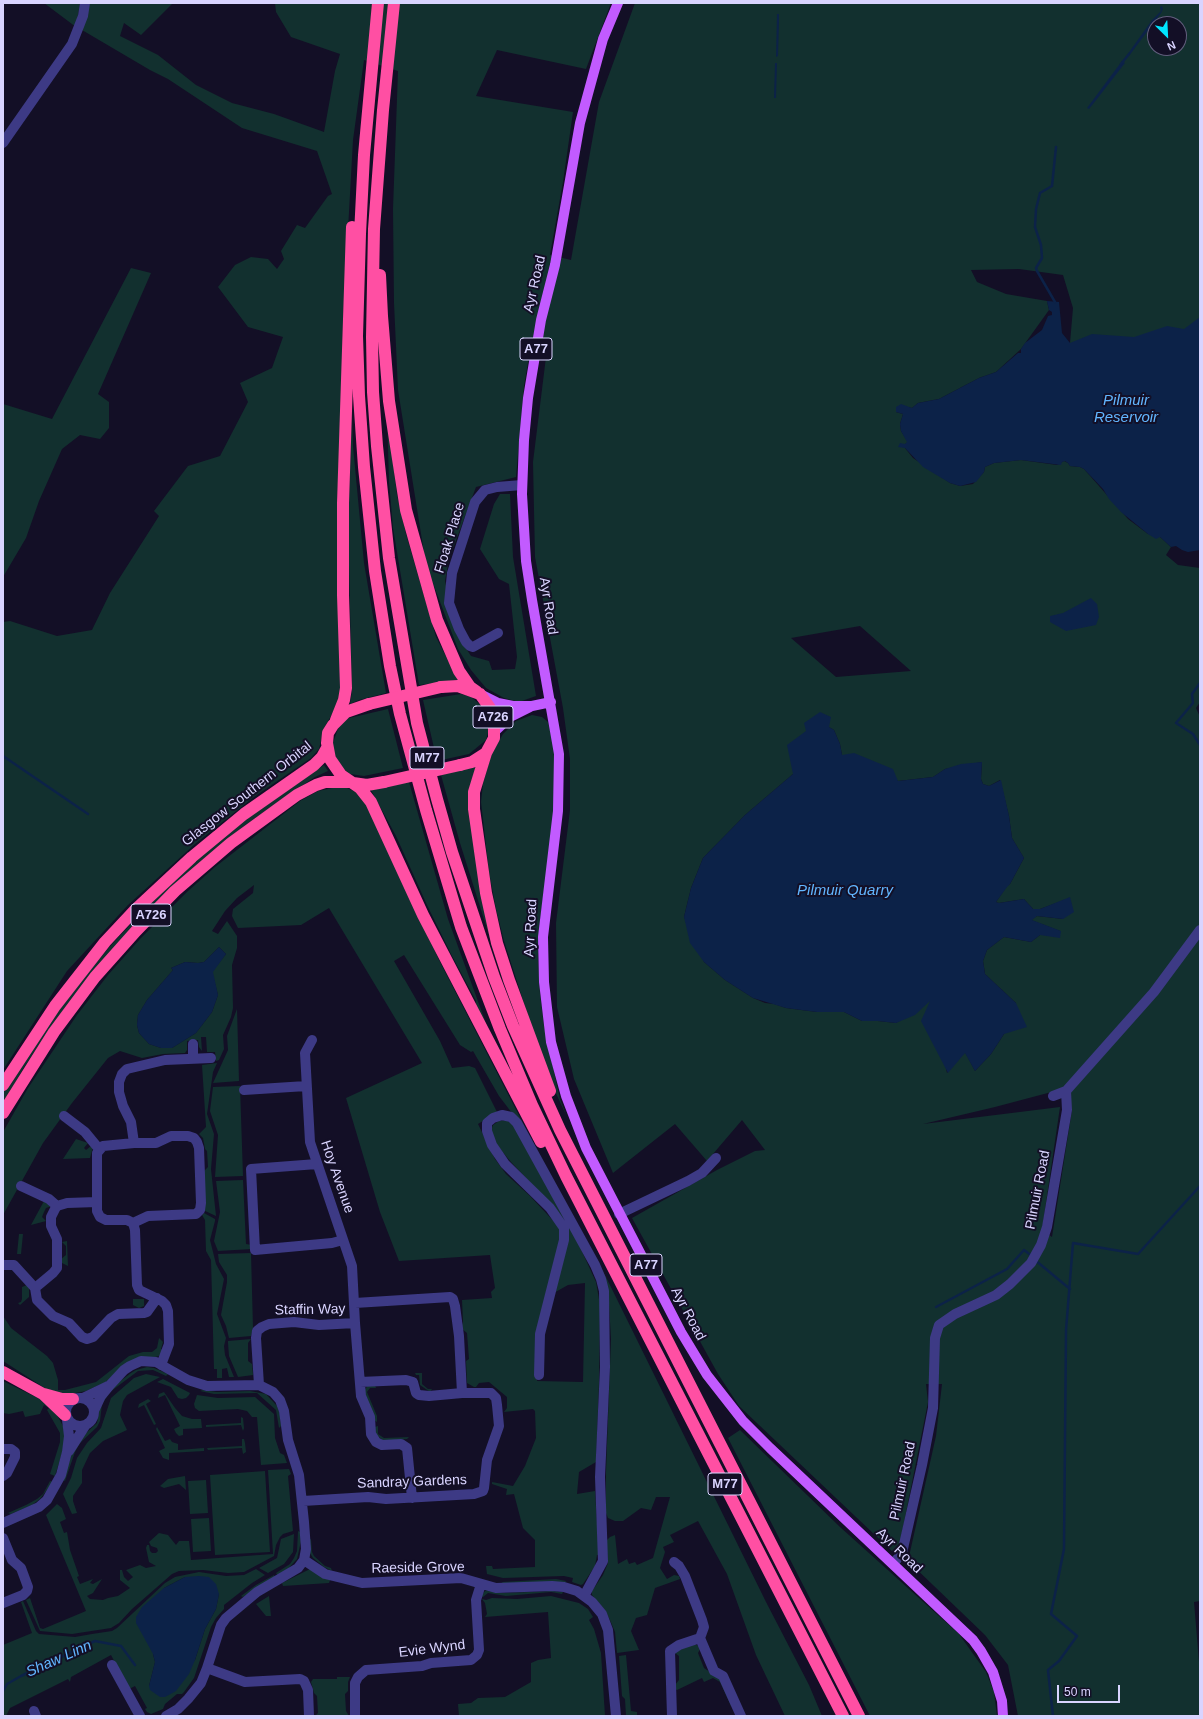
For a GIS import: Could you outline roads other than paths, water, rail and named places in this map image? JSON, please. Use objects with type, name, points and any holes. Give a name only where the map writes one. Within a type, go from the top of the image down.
[{"type":"highway","name":"M77","points":[[378,3],[364,155],[360,234],[357,336],[359,396],[364,467],[375,571],[390,666],[400,714],[426,810],[456,912],[475,966],[510,1056],[532,1105],[605,1254],[843,1716]]},
{"type":"highway","name":"M77","points":[[394,3],[374,229],[372,337],[373,392],[378,461],[389,558],[417,723],[437,799],[475,923],[494,977],[519,1040],[560,1130],[859,1716]]},
{"type":"highway","points":[[336,720],[344,700],[346,688],[342,532],[351,247],[361,140],[372,71]]},
{"type":"highway","points":[[378,172],[384,348],[394,439],[406,510],[437,620],[459,671],[470,687],[479,693]]},
{"type":"highway","name":"A726","points":[[327,748],[328,733],[336,720],[346,712],[369,704],[441,687],[458,686],[479,693],[487,703],[492,714],[494,732],[491,746],[486,753],[472,762],[367,785],[352,783]]},
{"type":"highway","points":[[327,748],[333,765],[341,775],[352,783]]},
{"type":"highway","name":"Glasgow Southern Orbital","points":[[3,1084],[63,994],[134,911],[192,857],[244,814],[314,765],[322,757],[327,748]]},
{"type":"highway","points":[[486,753],[474,792],[474,809],[486,893],[497,943],[509,980],[554,1099],[578,1152],[680,1353],[725,1455]]},
{"type":"highway","name":"Glasgow Southern Orbital","points":[[3,1113],[54,1032],[95,977],[136,931],[175,891],[231,843],[297,795],[325,782],[352,783]]},
{"type":"highway","name":"M77","points":[[352,783],[360,788],[371,802],[423,915],[473,1014],[544,1148],[605,1254]]},
{"type":"highway","points":[[3,1372],[42,1394],[66,1418]]},
{"type":"highway","points":[[42,1394],[62,1398],[78,1399]]},
{"type":"main road","name":"Ayr Road","points":[[618,3],[603,39],[580,123],[555,265],[541,320],[526,413],[522,485],[526,561],[559,754],[560,779],[558,811],[543,937],[544,982],[548,1024],[559,1076],[586,1148],[693,1353],[723,1397],[743,1421],[770,1448],[961,1629],[981,1651],[993,1672],[998,1685],[1003,1716]]},
{"type":"main road","name":"A726","points":[[479,693],[498,703],[506,705],[532,706],[551,702]]},
{"type":"main road","name":"A726","points":[[494,732],[510,717],[532,706]]},
{"type":"street","points":[[3,143],[72,44],[83,16],[85,3]]},
{"type":"street","name":"Floak Place","points":[[498,633],[473,647],[466,642],[459,629],[449,603],[452,573],[475,502],[485,490],[497,487],[522,485]]},
{"type":"street","points":[[1053,1096],[1066,1091],[1154,992],[1200,930]]},
{"type":"street","name":"Hoy Avenue","points":[[312,1040],[305,1053],[310,1142],[352,1266],[355,1323]]},
{"type":"street","points":[[193,1044],[193,1058]]},
{"type":"street","points":[[134,1143],[131,1122],[123,1106],[119,1092],[119,1082],[122,1074],[127,1069],[135,1066],[165,1060],[211,1058]]},
{"type":"street","points":[[244,1090],[306,1086]]},
{"type":"street","name":"Pilmuir Road","points":[[892,1564],[902,1553],[922,1465],[932,1408],[935,1338],[939,1325],[955,1314],[996,1296],[1031,1263],[1041,1245],[1047,1227],[1067,1110],[1066,1091]]},
{"type":"street","points":[[540,1375],[540,1334],[564,1240],[564,1228],[550,1208],[505,1164],[492,1144],[487,1132],[487,1123],[493,1118],[502,1115],[511,1117],[517,1123],[595,1265],[604,1292],[606,1367],[600,1477],[603,1561],[584,1596],[592,1602],[602,1614],[608,1630],[616,1716]]},
{"type":"street","points":[[64,1116],[85,1132],[99,1149]]},
{"type":"street","points":[[171,1136],[188,1136],[194,1138],[199,1148],[201,1203],[200,1210],[196,1214],[148,1216],[134,1223],[126,1220],[106,1220],[100,1218],[97,1211],[97,1153],[103,1146],[134,1143],[156,1143],[171,1136]]},
{"type":"street","points":[[620,1214],[702,1173],[716,1158]]},
{"type":"street","points":[[317,1164],[307,1166],[251,1169],[255,1250],[332,1243],[343,1240]]},
{"type":"street","points":[[21,1186],[49,1199],[57,1206]]},
{"type":"street","points":[[35,1288],[57,1268],[57,1239],[51,1226],[51,1217],[57,1206],[67,1203],[97,1202]]},
{"type":"street","points":[[134,1223],[137,1285],[139,1290],[165,1303],[168,1311],[169,1344],[161,1364]]},
{"type":"street","points":[[3,1264],[14,1265],[35,1288],[37,1300],[53,1316],[69,1323],[82,1337],[93,1337],[111,1318],[118,1314],[147,1312],[157,1298]]},
{"type":"street","points":[[355,1303],[450,1297],[453,1299],[459,1336],[462,1393],[419,1395],[416,1393],[412,1382],[406,1380],[360,1382]]},
{"type":"street","name":"Staffin Way","points":[[259,1385],[256,1338],[257,1331],[262,1327],[269,1324],[294,1322],[319,1325],[355,1323],[361,1396],[370,1417],[371,1434],[376,1442],[382,1445],[401,1444],[407,1448],[412,1498]]},
{"type":"street","points":[[67,1452],[85,1426],[92,1420],[94,1411],[101,1396],[110,1385],[130,1366],[141,1362],[148,1361],[161,1364],[188,1380],[207,1386],[259,1385],[273,1392],[283,1406],[286,1432],[299,1475],[303,1501],[306,1549],[304,1560],[298,1568],[257,1592],[226,1618],[221,1625],[215,1640],[201,1683],[178,1709],[166,1716]]},
{"type":"street","points":[[3,1522],[39,1507],[47,1500],[61,1475],[67,1452],[69,1436],[66,1418],[67,1406],[78,1399],[110,1385]]},
{"type":"street","name":"Sandray Gardens","points":[[303,1501],[368,1497],[386,1500],[474,1494],[483,1491],[487,1460],[499,1426],[498,1404],[496,1398],[491,1393],[462,1393]]},
{"type":"street","points":[[78,1399],[90,1403],[94,1411]]},
{"type":"street","points":[[66,1418],[75,1426],[85,1426]]},
{"type":"street","points":[[3,1448],[11,1449],[15,1452],[16,1457],[7,1473],[3,1476]]},
{"type":"street","points":[[3,1538],[12,1560],[21,1568],[28,1587],[27,1592],[23,1595],[3,1603]]},
{"type":"street","name":"Raeside Grove","points":[[304,1560],[325,1574],[362,1583],[461,1578],[502,1588],[558,1587],[577,1591],[584,1596]]},
{"type":"street","points":[[674,1562],[679,1566],[685,1576],[702,1620],[704,1627],[700,1638],[714,1671],[723,1676],[741,1716]]},
{"type":"street","name":"Evie Wynd","points":[[355,1716],[355,1683],[358,1677],[366,1670],[422,1666],[431,1662],[471,1660],[477,1655],[479,1650],[476,1600],[481,1584]]},
{"type":"street","points":[[672,1716],[670,1651],[679,1645],[700,1638]]},
{"type":"street","points":[[112,1665],[140,1716]]},
{"type":"street","points":[[207,1668],[245,1682],[300,1679],[304,1682],[308,1690],[309,1716]]},
{"type":"water","points":[[1162,6],[1163,9],[1159,16],[1156,16],[1161,11],[1160,7]]},
{"type":"water","points":[[777,14],[779,14],[779,22],[778,56],[776,57]]},
{"type":"water","points":[[1147,27],[1147,32],[1129,56],[1127,55]]},
{"type":"water","points":[[1122,61],[1125,63],[1089,109],[1087,108]]},
{"type":"water","points":[[775,63],[777,63],[776,98],[774,98]]},
{"type":"water","name":"Pilmuir Reservoir","points":[[1047,301],[1059,302],[1062,333],[1070,343],[1092,334],[1134,337],[1167,326],[1184,329],[1200,317],[1200,550],[1188,552],[1176,546],[1171,547],[1160,537],[1156,539],[1148,534],[1121,512],[1109,499],[1103,489],[1084,469],[1070,466],[1065,461],[1062,462],[1061,465],[1021,460],[994,463],[985,467],[984,472],[976,482],[960,486],[950,483],[923,467],[905,448],[898,447],[900,443],[905,444],[907,442],[901,431],[900,424],[903,414],[896,412],[896,407],[901,404],[912,408],[918,403],[939,399],[979,378],[996,372],[1018,353],[1021,353],[1021,349],[1025,343],[1042,330],[1048,316],[1052,315]]},
{"type":"water","points":[[1091,598],[1097,604],[1099,617],[1096,625],[1066,631],[1050,622],[1050,616],[1063,613]]},
{"type":"water","name":"Pilmuir Quarry","points":[[820,712],[831,717],[829,727],[834,730],[840,744],[842,755],[854,753],[893,769],[898,781],[933,777],[945,769],[961,764],[982,762],[981,779],[983,784],[989,786],[1001,780],[1012,838],[1024,858],[1010,884],[996,902],[999,903],[1024,899],[1033,909],[1040,909],[1070,897],[1074,912],[1063,919],[1037,916],[1032,920],[1061,931],[1060,938],[1040,935],[1031,942],[1004,937],[987,950],[983,961],[985,974],[1016,1003],[1027,1027],[1004,1034],[991,1054],[975,1071],[965,1053],[948,1073],[921,1021],[930,1001],[915,1015],[896,1023],[862,1021],[844,1012],[817,1012],[786,1008],[753,998],[725,980],[704,962],[690,943],[684,917],[691,888],[703,858],[745,815],[793,774],[787,745],[806,731],[804,723]]},
{"type":"water","points":[[219,947],[226,954],[213,972],[218,995],[212,1012],[196,1033],[172,1048],[161,1048],[149,1044],[139,1033],[137,1025],[138,1015],[147,1000],[173,970],[171,968],[185,962],[204,962]]},
{"type":"water","points":[[185,1577],[209,1577],[216,1584],[219,1594],[216,1609],[205,1629],[189,1674],[176,1691],[165,1697],[160,1697],[150,1690],[149,1686],[155,1662],[153,1654],[136,1623],[136,1617],[142,1607],[164,1588]]},
{"type":"waterway","points":[[1121,64],[1129,54]]},
{"type":"waterway","points":[[1055,302],[1036,268],[1042,258],[1041,245],[1035,227],[1036,209],[1040,193],[1052,186],[1056,147]]},
{"type":"waterway","points":[[1200,683],[1192,694],[1193,703],[1176,723],[1193,734],[1200,745]]},
{"type":"waterway","points":[[3,756],[88,814]]},
{"type":"waterway","points":[[1053,1716],[1048,1670],[1059,1661],[1077,1636],[1051,1614],[1064,1549],[1066,1330],[1073,1243],[1138,1254],[1200,1186]]},
{"type":"waterway","points":[[936,1307],[1007,1269],[1024,1250],[1032,1256]]},
{"type":"waterway","points":[[1035,1260],[1070,1289]]},
{"type":"waterway","name":"Shaw Linn","points":[[3,1691],[7,1684],[21,1676],[95,1641],[121,1646],[135,1665]]}]
